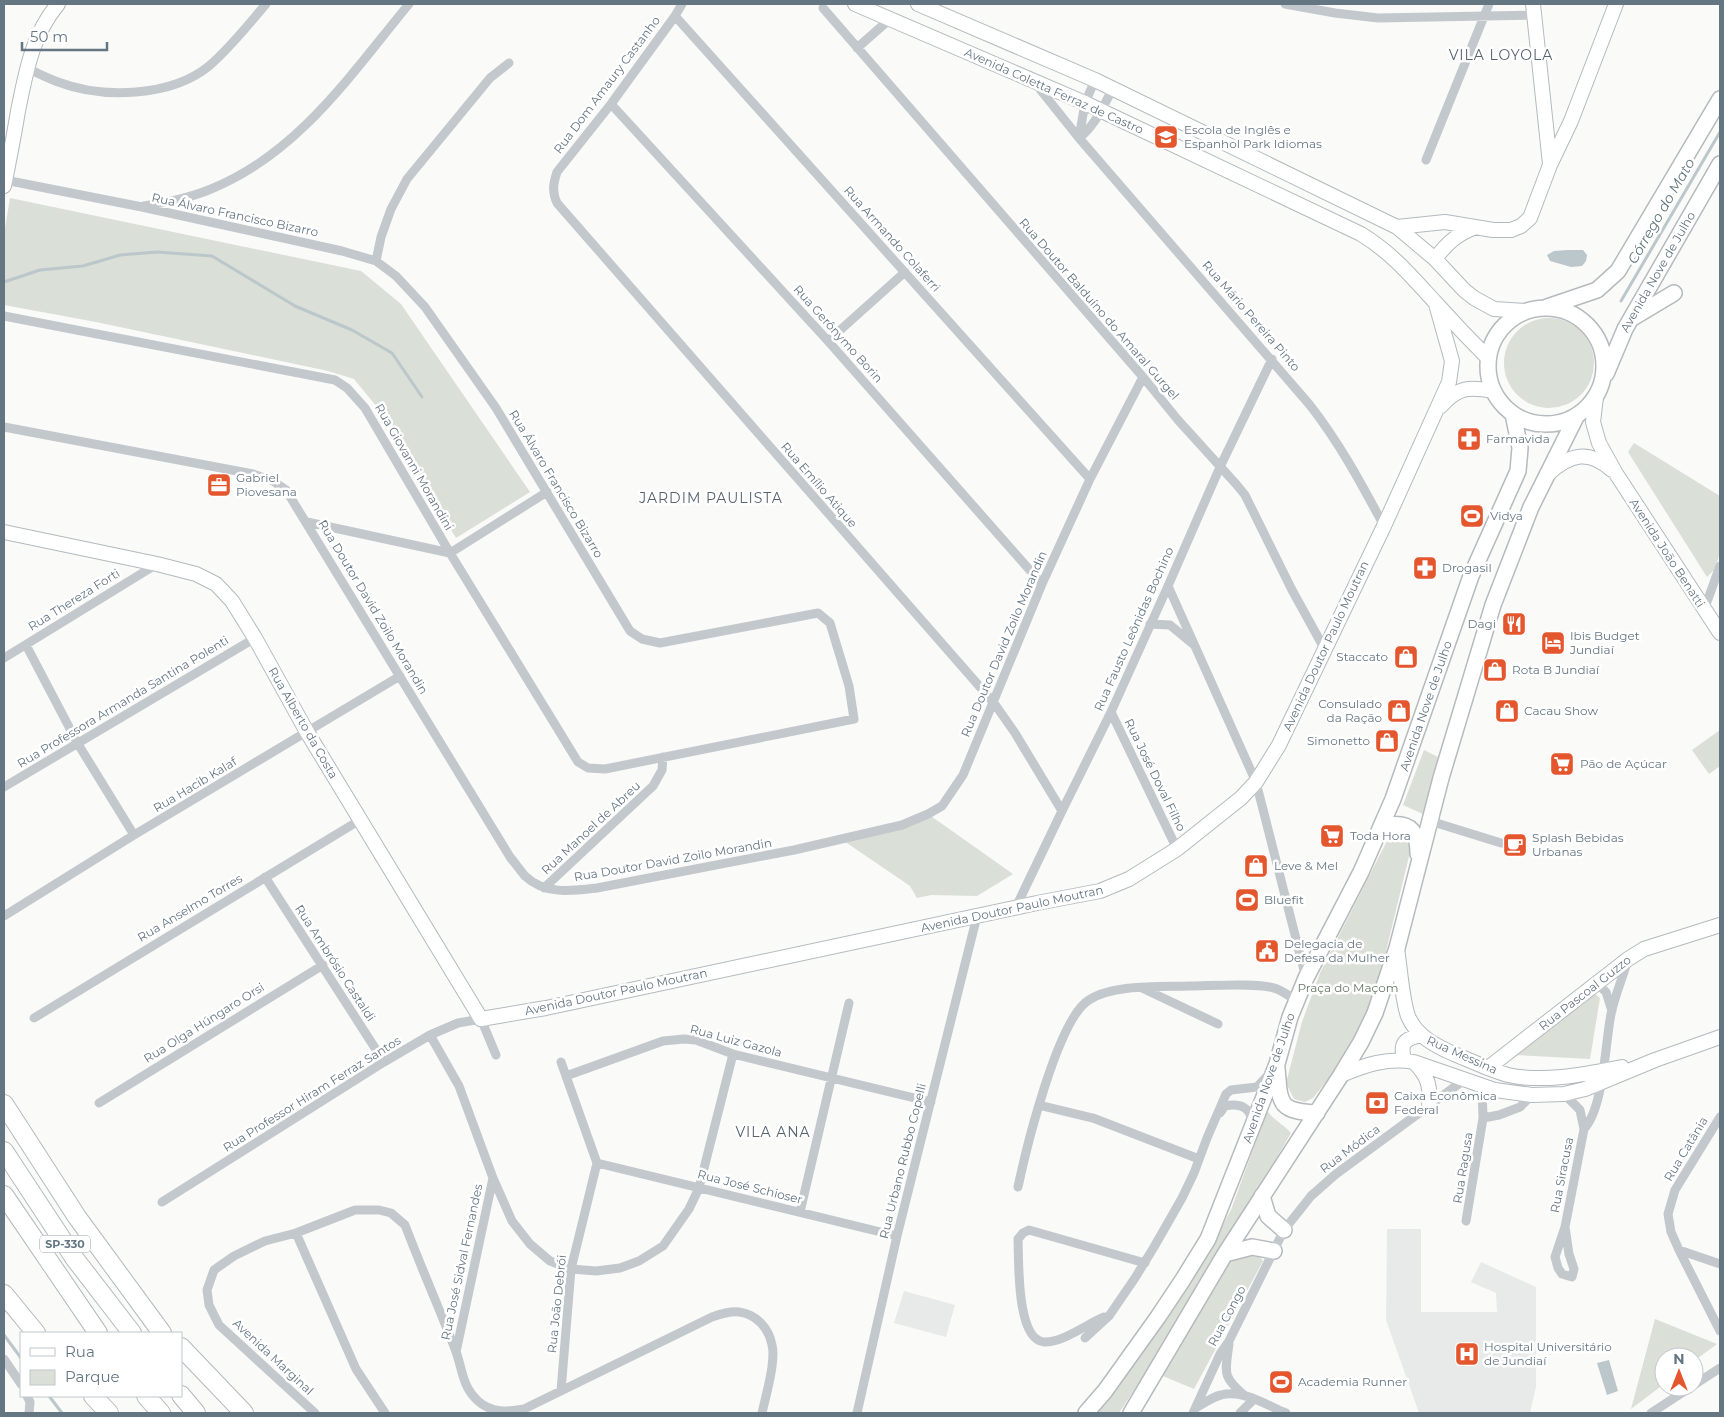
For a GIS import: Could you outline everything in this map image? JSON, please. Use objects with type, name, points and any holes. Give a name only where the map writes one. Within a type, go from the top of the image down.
[{"type":"highway","points":[[4,1104],[77,1217],[161,1332]]},
{"type":"highway","name":"SP-330","points":[[4,1151],[75,1259],[131,1332]]},
{"type":"highway","name":"SP-330","points":[[4,1195],[97,1332]]},
{"type":"highway","points":[[4,1294],[35,1332]]},
{"type":"highway","points":[[138,1302],[167,1332]]},
{"type":"highway","points":[[182,1348],[244,1413]]},
{"type":"highway","points":[[182,1360],[228,1413]]},
{"type":"highway","points":[[182,1396],[196,1413]]},
{"type":"highway","points":[[94,1397],[109,1413]]},
{"type":"highway","points":[[147,1397],[161,1413]]},
{"type":"main road","points":[[1544,308],[1560,309],[1575,315],[1588,325],[1598,338],[1604,353],[1605,369],[1599,391],[1587,408],[1576,417],[1561,422],[1539,424],[1513,414],[1502,404],[1494,391],[1490,381],[1488,358],[1494,340],[1512,318],[1527,311],[1544,308],[1598,290],[1618,271],[1720,99]]},
{"type":"main road","name":"Avenida Nove de Julho","points":[[1599,391],[1630,319],[1720,164]]},
{"type":"main road","points":[[1630,319],[1674,293]]},
{"type":"main road","name":"Avenida Nove de Julho","points":[[1086,1413],[1105,1391],[1153,1324],[1182,1282],[1208,1239],[1277,1064],[1290,1017],[1306,978],[1378,835],[1429,701],[1471,576],[1518,471],[1520,448],[1513,414]]},
{"type":"main road","points":[[1131,1413],[1225,1254],[1341,1075],[1375,1013],[1397,948],[1418,863],[1455,730],[1493,605],[1531,507],[1576,417]]},
{"type":"main road","points":[[1378,835],[1388,826],[1408,827],[1415,832],[1418,842],[1418,863]]},
{"type":"main road","points":[[1277,1064],[1279,1093],[1284,1104],[1293,1111],[1317,1113]]},
{"type":"main road","points":[[1262,1196],[1268,1216],[1284,1230]]},
{"type":"main road","points":[[1225,1254],[1252,1247],[1274,1251]]},
{"type":"street","points":[[4,183],[27,68],[35,42],[44,23],[58,4]]},
{"type":"street","points":[[27,68],[59,83],[90,90],[121,93],[154,90],[182,82],[207,67],[231,45],[266,4]]},
{"type":"street","points":[[142,207],[186,198],[211,189],[252,169],[271,156],[292,139],[319,112],[409,4]]},
{"type":"street","name":"Rua Dom Amaury Castanho","points":[[554,182],[557,172],[611,104],[682,4]]},
{"type":"street","name":"Avenida Coletta Ferraz de Castro","points":[[855,4],[1085,102],[1361,234],[1404,267],[1436,304],[1488,358]]},
{"type":"street","name":"Avenida Coletta Ferraz de Castro","points":[[918,4],[1095,80],[1397,227],[1435,259],[1464,290],[1485,304],[1494,309],[1527,311]]},
{"type":"street","points":[[1285,4],[1335,9],[1378,18],[1483,17],[1534,9],[1550,165]]},
{"type":"street","points":[[1426,160],[1489,4]]},
{"type":"street","points":[[1397,227],[1445,222],[1493,230],[1511,230],[1522,226],[1530,218],[1550,165],[1571,121],[1616,4]]},
{"type":"street","name":"Rua Doutor Balduíno do Amaral Gurgel","points":[[823,8],[1143,377],[1178,420],[1236,484],[1252,507],[1292,590],[1324,648]]},
{"type":"street","name":"Rua Armando Colaferri","points":[[675,16],[1090,479]]},
{"type":"street","points":[[857,48],[890,19]]},
{"type":"street","points":[[376,261],[381,237],[391,209],[407,179],[490,78],[509,63]]},
{"type":"street","points":[[1079,138],[1085,102],[1095,80]]},
{"type":"street","name":"Rua Mário Pereira Pinto","points":[[1033,81],[1079,138],[1272,359],[1330,431],[1384,526]]},
{"type":"street","points":[[1079,138],[1086,133],[1101,111],[1112,88]]},
{"type":"street","name":"Rua Gerônymo Borin","points":[[611,104],[828,341],[1042,584]]},
{"type":"street","name":"Rua Emílio Atique","points":[[554,182],[553,193],[557,203],[994,703],[1015,733],[1062,811]]},
{"type":"street","name":"Rua Álvaro Francisco Bizarro","points":[[4,183],[142,207],[342,251],[376,261],[396,276],[425,307],[496,408],[630,630],[642,639],[660,643],[818,612],[830,623],[849,686],[854,718],[663,757]]},
{"type":"street","points":[[1435,259],[1454,238],[1477,227]]},
{"type":"street","points":[[828,341],[904,272]]},
{"type":"street","name":"Avenida Doutor Paulo Moutran","points":[[480,1019],[546,1008],[1100,891],[1129,879],[1177,849],[1241,798],[1256,782],[1279,745],[1384,526],[1449,382],[1452,361],[1436,304]]},
{"type":"street","name":"Rua Giovanni Morandini","points":[[4,316],[335,380],[348,388],[365,408],[450,553],[578,762],[588,768],[604,769],[663,757]]},
{"type":"street","name":"Rua Fausto Leônidas Bochino","points":[[1016,908],[1111,712],[1220,466],[1272,359]]},
{"type":"street","name":"Rua Doutor David Zoilo Morandin","points":[[4,427],[253,474],[273,481],[286,490],[510,857],[526,876],[544,888],[567,891],[597,888],[794,850],[906,824],[942,806],[963,775],[1042,584],[1090,479],[1143,377]]},
{"type":"street","points":[[1436,412],[1458,390],[1471,388],[1494,391]]},
{"type":"street","name":"Avenida João Benatti","points":[[1599,391],[1593,415],[1596,436],[1615,472],[1720,633]]},
{"type":"street","name":"Avenida João Benatti","points":[[1547,476],[1567,459],[1582,457],[1603,462],[1615,472]]},
{"type":"street","points":[[306,522],[450,553],[547,492]]},
{"type":"street","name":"Rua Alberto da Costa","points":[[4,532],[196,574],[216,584],[232,601],[255,638],[307,732],[480,1019],[496,1055]]},
{"type":"street","name":"Rua Thereza Forti","points":[[4,658],[157,564]]},
{"type":"street","points":[[1704,610],[1720,566]]},
{"type":"street","points":[[1168,586],[1256,782],[1306,978]]},
{"type":"street","points":[[1150,624],[1170,625],[1197,648]]},
{"type":"street","name":"Rua Professora Armanda Santina Polenti","points":[[4,787],[255,638]]},
{"type":"street","points":[[26,645],[78,744],[134,835]]},
{"type":"street","name":"Rua Hacib Kalaf","points":[[4,916],[134,835],[400,676]]},
{"type":"street","name":"Rua José Doval Filho","points":[[1111,712],[1177,849]]},
{"type":"street","name":"Rua Manoel de Abreu","points":[[544,888],[653,786],[662,770],[663,757]]},
{"type":"street","name":"Rua Anselmo Torres","points":[[34,1018],[360,820]]},
{"type":"street","points":[[1430,821],[1501,843]]},
{"type":"street","name":"Rua Ambrósio Castaldi","points":[[266,876],[384,1062]]},
{"type":"street","name":"Rua Urbano Rubbo Copelli","points":[[857,1413],[897,1236],[977,916]]},
{"type":"street","name":"Rua Pascoal Guzzo","points":[[1488,1068],[1628,958],[1644,949],[1720,925]]},
{"type":"street","name":"Rua Messina","points":[[1397,948],[1408,1017],[1421,1035],[1444,1049],[1509,1075],[1530,1078],[1602,1076],[1720,1037]]},
{"type":"street","points":[[1602,1076],[1612,1011],[1628,958]]},
{"type":"street","name":"Rua Olga Húngaro Orsi","points":[[99,1103],[322,965]]},
{"type":"street","points":[[1596,983],[1606,992],[1612,1011]]},
{"type":"street","points":[[1139,987],[1218,1024]]},
{"type":"street","points":[[1018,1186],[1027,1145],[1039,1105],[1063,1037],[1081,1006],[1088,1000],[1100,994],[1139,987],[1266,987],[1277,989],[1297,1001]]},
{"type":"street","points":[[800,1212],[849,1003]]},
{"type":"street","name":"Rua Professor Hiram Ferraz Santos","points":[[162,1202],[384,1062],[430,1036],[458,1023],[480,1019]]},
{"type":"street","points":[[1421,1035],[1406,1040],[1402,1044],[1402,1048],[1409,1061],[1428,1078],[1430,1087],[1428,1106]]},
{"type":"street","points":[[430,1036],[459,1086],[493,1178],[512,1221],[530,1244],[550,1261],[571,1269],[596,1271],[620,1268],[639,1261],[663,1246],[690,1209],[698,1188],[733,1054]]},
{"type":"street","name":"Rua Luiz Gazola","points":[[566,1076],[673,1039],[696,1040],[733,1054],[932,1102]]},
{"type":"street","name":"Rua Messina","points":[[1341,1075],[1366,1065],[1385,1061],[1409,1061],[1482,1086],[1508,1093],[1532,1095],[1564,1094],[1585,1089],[1602,1076]]},
{"type":"street","points":[[561,1062],[597,1163]]},
{"type":"street","points":[[1085,1338],[1109,1316],[1145,1263],[1182,1198],[1226,1094],[1231,1090],[1257,1087],[1277,1064]]},
{"type":"street","name":"Rua Siracusa","points":[[1584,1129],[1590,1123],[1596,1106],[1602,1076]]},
{"type":"street","name":"Rua Módica","points":[[1284,1230],[1311,1196],[1336,1174],[1464,1080]]},
{"type":"street","name":"Rua Ragusa","points":[[1466,1221],[1484,1118],[1482,1086]]},
{"type":"street","points":[[1564,1094],[1580,1110],[1591,1109],[1596,1106]]},
{"type":"street","name":"Rua Ragusa","points":[[1484,1118],[1499,1115],[1520,1107],[1532,1095]]},
{"type":"street","points":[[1039,1105],[1093,1118],[1199,1159]]},
{"type":"street","points":[[1215,1119],[1225,1106],[1240,1105],[1250,1112],[1253,1127]]},
{"type":"street","name":"Rua Siracusa","points":[[1565,1227],[1569,1254],[1574,1269],[1572,1277],[1562,1274],[1558,1268],[1556,1257],[1565,1227],[1584,1129],[1580,1110]]},
{"type":"street","name":"Rua Catânia","points":[[1720,1117],[1676,1190],[1668,1214],[1679,1250],[1720,1330]]},
{"type":"street","name":"Rua José Schioser","points":[[597,1163],[897,1236]]},
{"type":"street","name":"Rua João Debrói","points":[[561,1391],[571,1269],[597,1163]]},
{"type":"street","name":"Rua José Sidval Fernandes","points":[[456,1352],[493,1178]]},
{"type":"street","points":[[385,1413],[356,1369],[296,1233],[355,1210],[379,1210],[391,1213],[405,1225],[456,1352],[466,1388],[479,1402],[493,1410],[509,1412],[524,1409],[712,1317],[739,1312],[758,1319],[763,1325],[772,1345],[773,1359],[762,1413]]},
{"type":"street","points":[[1109,1316],[1058,1339],[1044,1342],[1036,1339],[1026,1325],[1020,1292],[1018,1239],[1029,1230],[1145,1263]]},
{"type":"street","name":"Rua Congo","points":[[1194,1410],[1220,1354],[1229,1341],[1284,1230]]},
{"type":"street","name":"Avenida Marginal","points":[[296,1233],[265,1241],[234,1256],[214,1270],[207,1290],[209,1306],[219,1325],[315,1413]]},
{"type":"street","points":[[1679,1250],[1720,1264]]},
{"type":"street","points":[[1229,1341],[1226,1376],[1231,1384],[1264,1409],[1286,1413]]},
{"type":"street","points":[[4,1359],[20,1383]]},
{"type":"street","points":[[1704,1378],[1720,1368]]},
{"type":"street","points":[[1194,1410],[1219,1395],[1230,1394],[1250,1398]]},
{"type":"street","points":[[28,1397],[30,1402],[29,1413]]},
{"type":"street","points":[[1651,1413],[1676,1397]]},
{"type":"street","points":[[1240,1413],[1250,1398]]},
{"type":"shaded area","points":[[1583,250],[1587,255],[1586,261],[1582,266],[1571,267],[1550,261],[1547,255],[1554,251]]},
{"type":"shaded area","name":"Hospital Universitário de Jundiaí","points":[[1387,1229],[1421,1229],[1421,1312],[1497,1312],[1496,1293],[1471,1282],[1481,1262],[1536,1287],[1536,1387],[1530,1413],[1419,1413],[1386,1320]]},
{"type":"shaded area","points":[[904,1291],[955,1305],[946,1337],[894,1323]]},
{"type":"shaded area","points":[[1609,1360],[1618,1391],[1607,1395],[1597,1363]]},
{"type":"green space","points":[[10,198],[361,271],[401,304],[530,492],[456,538],[377,407],[354,379],[328,371],[96,322],[4,305],[4,234]]},
{"type":"green space","points":[[1549,318],[1566,321],[1581,331],[1591,346],[1594,363],[1591,380],[1581,395],[1566,405],[1549,408],[1532,405],[1517,395],[1507,380],[1504,363],[1507,346],[1517,331],[1532,321]]},
{"type":"green space","points":[[1634,443],[1720,496],[1720,553],[1715,569],[1707,577],[1628,452]]},
{"type":"green space","points":[[1720,730],[1720,766],[1709,774],[1692,750]]},
{"type":"green space","points":[[1424,750],[1438,757],[1425,815],[1403,805]]},
{"type":"green space","points":[[928,814],[1013,874],[977,896],[931,895],[917,898],[910,886],[841,839]]},
{"type":"green space","name":"Praça do Maçom","points":[[1398,828],[1414,836],[1386,951],[1389,970],[1371,1019],[1341,1063],[1313,1098],[1305,1102],[1294,1099],[1286,1083],[1302,1022],[1320,973],[1392,831]]},
{"type":"green space","points":[[1593,992],[1600,998],[1590,1059],[1515,1055]]},
{"type":"green space","points":[[1267,1111],[1291,1133],[1203,1286],[1119,1413],[1092,1413],[1195,1274],[1231,1210]]},
{"type":"green space","points":[[1247,1254],[1259,1255],[1263,1261],[1194,1389],[1163,1376],[1229,1261]]},
{"type":"green space","points":[[1655,1319],[1717,1344],[1704,1354],[1704,1347],[1654,1347],[1654,1392],[1631,1409]]},
{"type":"waterway","name":"Córrego do Mato","points":[[1621,301],[1720,132]]},
{"type":"waterway","points":[[4,282],[40,270],[83,266],[120,255],[157,252],[212,256],[295,306],[352,330],[392,353],[422,397]]},
{"type":"waterway","points":[[4,1335],[20,1357]]},
{"type":"waterway","points":[[50,1397],[62,1413]]},
{"type":"place","name":"Escola de Inglês e Espanhol Park Idiomas","points":[[1166,137]]},
{"type":"place","name":"Farmavida","points":[[1469,439]]},
{"type":"place","name":"Gabriel Piovesana","points":[[219,485]]},
{"type":"place","name":"Vidya","points":[[1472,516]]},
{"type":"place","name":"Drogasil","points":[[1425,568]]},
{"type":"place","name":"Dagi","points":[[1514,624]]},
{"type":"place","name":"Ibis Budget Jundiaí","points":[[1553,643]]},
{"type":"place","name":"Staccato","points":[[1406,657]]},
{"type":"place","name":"Rota B Jundiaí","points":[[1495,670]]},
{"type":"place","name":"Consulado da Ração","points":[[1399,711]]},
{"type":"place","name":"Cacau Show","points":[[1507,711]]},
{"type":"place","name":"Simonetto","points":[[1387,741]]},
{"type":"place","name":"Pão de Açúcar","points":[[1562,764]]},
{"type":"place","name":"Toda Hora","points":[[1332,836]]},
{"type":"place","name":"Splash Bebidas Urbanas","points":[[1515,845]]},
{"type":"place","name":"Leve & Mel","points":[[1256,866]]},
{"type":"place","name":"Bluefit","points":[[1247,900]]},
{"type":"place","name":"Delegacia de Defesa da Mulher","points":[[1267,951]]},
{"type":"place","name":"Caixa Econômica Federal","points":[[1377,1103]]},
{"type":"place","name":"Hospital Universitário de Jundiaí","points":[[1467,1354]]},
{"type":"place","name":"Academia Runner","points":[[1281,1382]]},
{"type":"district","name":"VILA LOYOLA","points":[[1501,55]]},
{"type":"district","name":"JARDIM PAULISTA","points":[[711,498]]},
{"type":"district","name":"VILA ANA","points":[[773,1132]]}]
